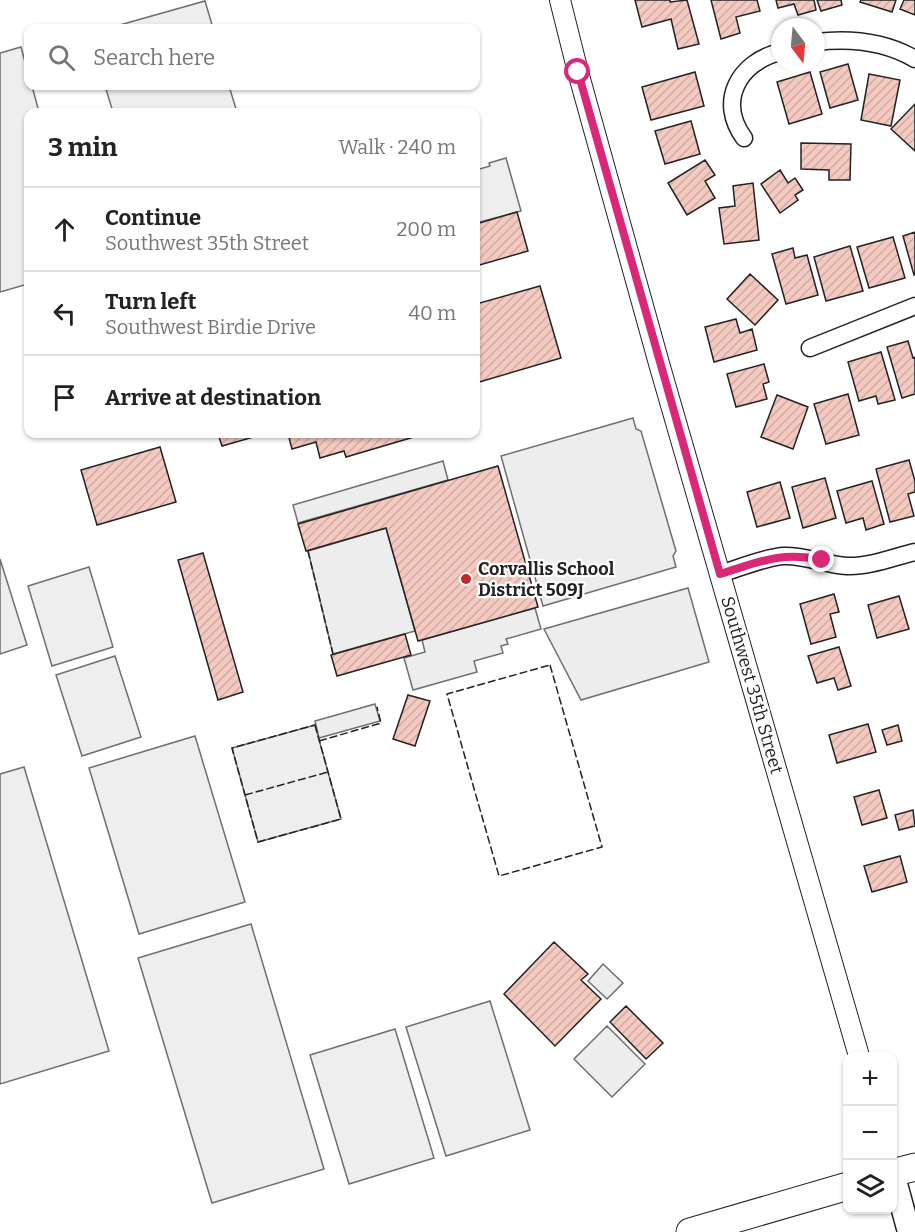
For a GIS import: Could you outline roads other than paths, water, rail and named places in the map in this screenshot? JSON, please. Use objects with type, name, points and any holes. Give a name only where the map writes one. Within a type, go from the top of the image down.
[{"type":"highway","points":[[897,1172],[915,1167]]},
{"type":"highway","points":[[690,1232],[843,1187]]},
{"type":"main road","points":[[897,1188],[909,1232]]},
{"type":"street","name":"Southwest 35th Street","points":[[560,0],[593,127],[858,1052]]},
{"type":"street","points":[[825,41],[845,39],[863,41],[881,45],[915,59]]},
{"type":"street","points":[[744,138],[732,113],[732,97],[746,70],[760,59],[771,55]]},
{"type":"street","points":[[810,348],[915,306]]},
{"type":"street","points":[[720,574],[780,556],[801,556],[850,566],[915,552]]},
{"type":"place","name":"Corvallis School District 509J","points":[[466,579]]}]
